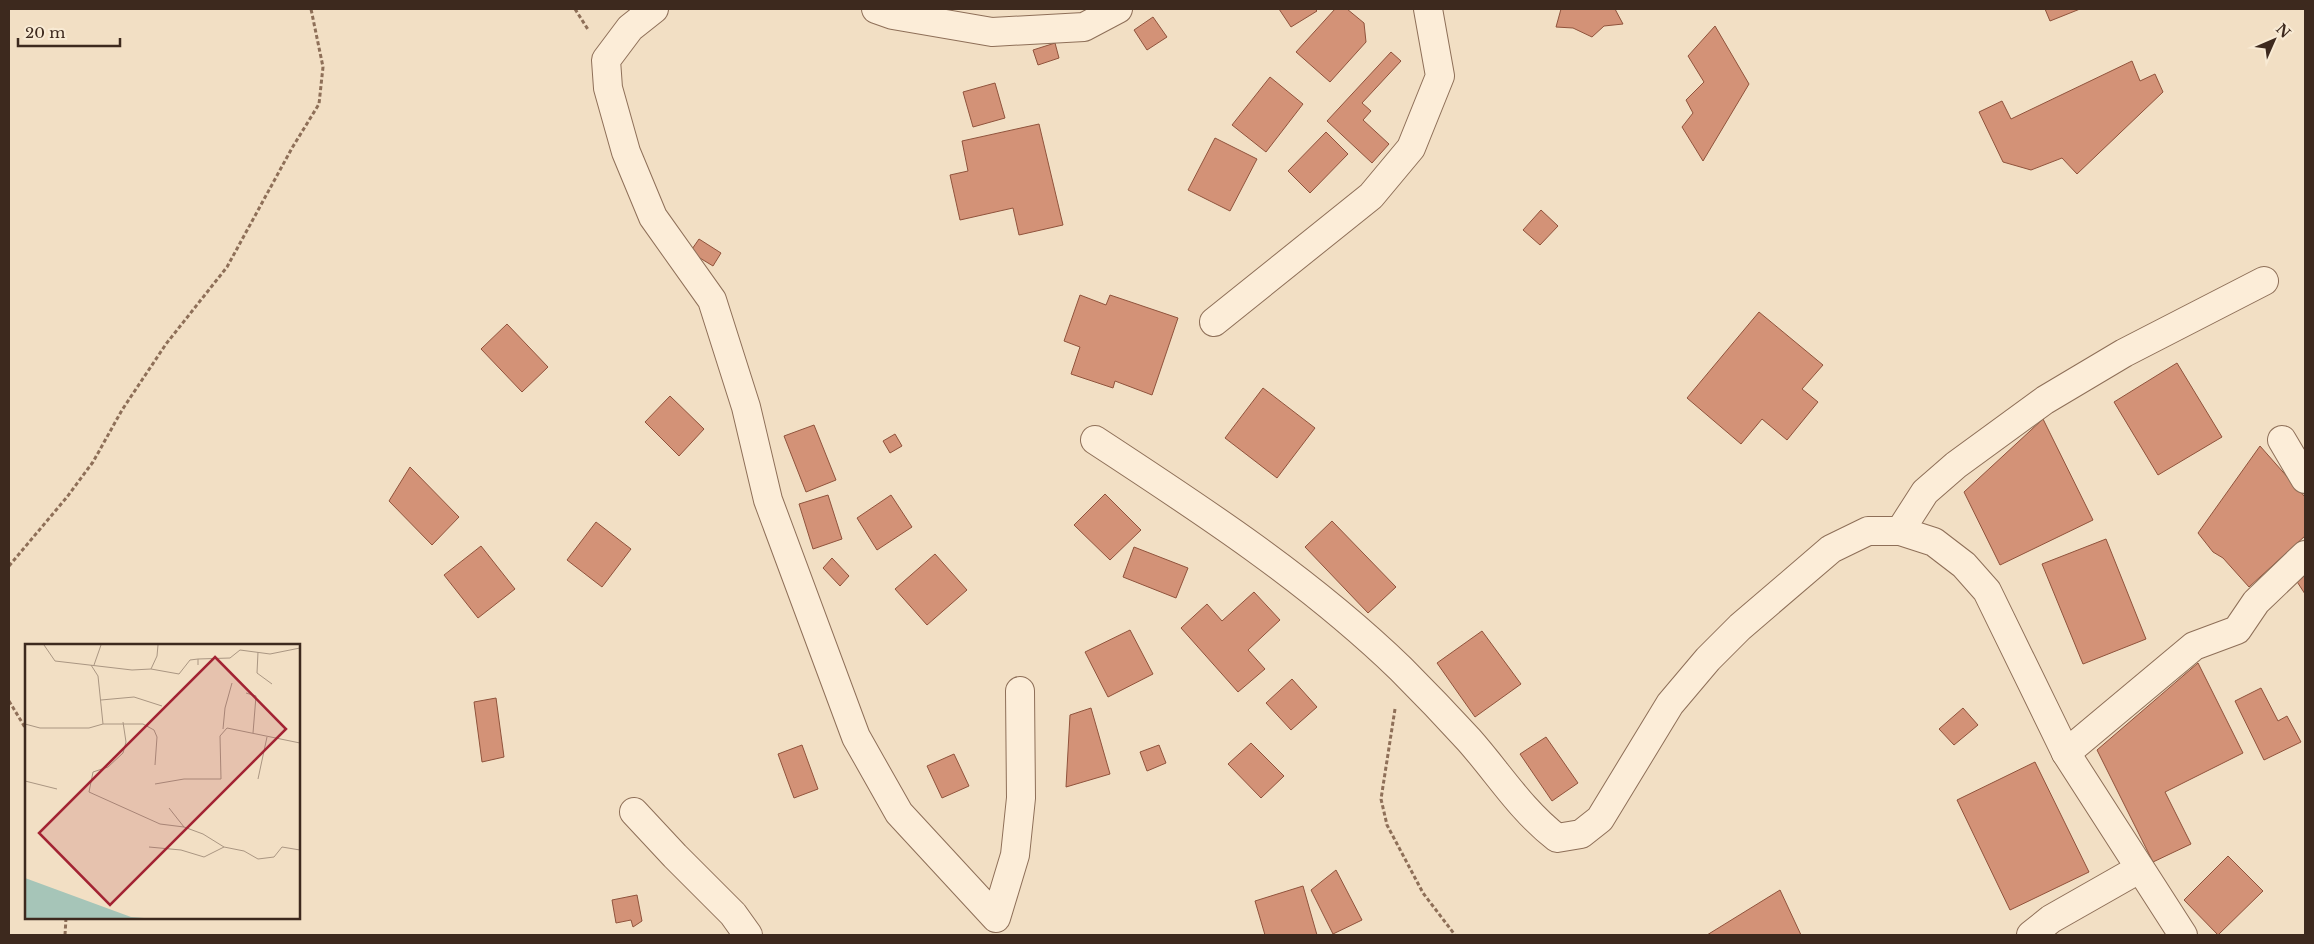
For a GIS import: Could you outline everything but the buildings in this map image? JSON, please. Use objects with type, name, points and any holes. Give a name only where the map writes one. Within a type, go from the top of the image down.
[{"type":"street","points":[[654,9],[630,28],[606,60],[608,88],[626,152],[653,217],[712,300],[746,407],[768,500],[856,737],[899,814],[944,860],[1001,927]]},
{"type":"street","points":[[876,9],[893,15],[992,32],[1084,27],[1118,9]]},
{"type":"street","points":[[1214,322],[1371,196],[1411,148],[1440,76],[1428,9]]},
{"type":"street","points":[[1900,531],[1925,492],[1956,465],[2045,400],[2124,353],[2264,281]]},
{"type":"street","points":[[1095,440],[1218,520],[1318,597],[1400,668],[1469,740],[1535,821],[1557,838],[1581,834],[1600,819],[1670,704],[1708,659],[1740,626],[1831,549],[1868,531],[1900,531],[1934,542],[1964,565],[1987,591],[2066,752],[2139,869],[2183,935]]},
{"type":"street","points":[[2282,440],[2305,480]]},
{"type":"street","points":[[2066,752],[2194,646],[2237,630],[2256,602],[2305,554]]},
{"type":"street","points":[[1001,927],[1014,854],[1021,798],[1020,691]]},
{"type":"street","points":[[634,812],[674,856],[733,914],[748,935]]},
{"type":"street","points":[[2031,935],[2051,919],[2139,869]]},
{"type":"path","points":[[9,566],[67,497],[93,462],[122,410],[166,344],[227,266],[292,148],[319,104],[323,67],[310,9]]},
{"type":"path","points":[[1400,668],[1381,799],[1387,825],[1423,893],[1455,935]]},
{"type":"path","points":[[9,701],[25,727]]},
{"type":"path","points":[[65,935],[66,919]]}]
